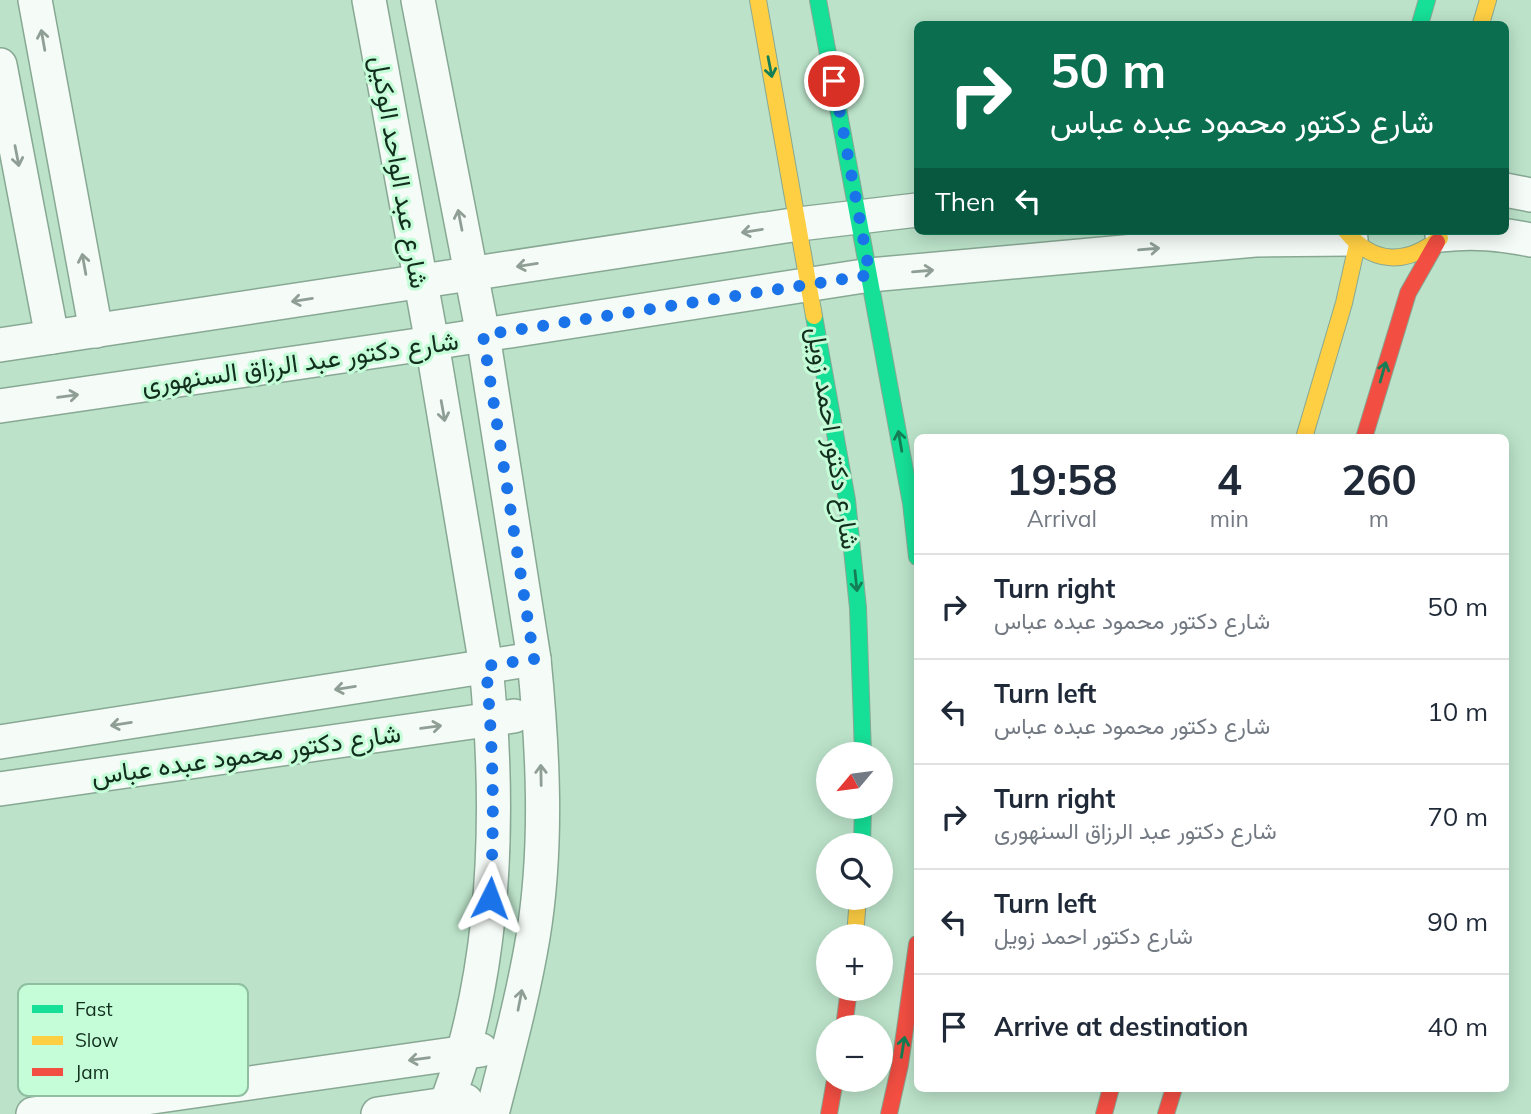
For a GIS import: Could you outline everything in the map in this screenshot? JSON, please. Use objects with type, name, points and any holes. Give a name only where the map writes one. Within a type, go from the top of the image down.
[{"type":"street","points":[[35,0],[96,331]]},
{"type":"street","name":"شارع عبد الواحد الوكيل","points":[[369,0],[432,343]]},
{"type":"street","name":"شارع عبد الواحد الوكيل","points":[[418,0],[483,335]]},
{"type":"street","name":"شارع دكتور احمد زويل","points":[[758,0],[848,514],[858,608],[863,742]]},
{"type":"street","points":[[818,0],[870,275],[914,530]]},
{"type":"street","points":[[1421,21],[1427,0]]},
{"type":"street","points":[[1482,21],[1488,0]]},
{"type":"street","points":[[0,65],[52,337]]},
{"type":"street","points":[[1509,191],[1531,195]]},
{"type":"street","points":[[0,345],[799,224],[914,210]]},
{"type":"street","points":[[1505,235],[1531,240]]},
{"type":"street","points":[[1351,238],[1372,254],[1389,258],[1423,252],[1441,236]]},
{"type":"street","points":[[1365,434],[1408,293],[1441,236]]},
{"type":"street","points":[[1305,434],[1344,303],[1351,238]]},
{"type":"street","name":"شارع دكتور عبد الرزاق السنهورى","points":[[0,406],[870,275],[1255,240],[1351,238]]},
{"type":"street","points":[[378,1114],[494,1105],[511,1045],[533,935],[542,840],[539,712],[534,659],[483,335]]},
{"type":"street","points":[[432,343],[486,666],[495,820],[490,898],[480,974],[463,1053],[445,1109]]},
{"type":"street","name":"شارع دكتور محمود عبده عباس","points":[[0,742],[534,659]]},
{"type":"street","name":"شارع دكتور محمود عبده عباس","points":[[0,789],[539,712]]},
{"type":"street","points":[[889,1114],[900,1065],[914,965]]},
{"type":"street","points":[[248,1086],[511,1045]]},
{"type":"street","points":[[829,1114],[833,1092]]},
{"type":"street","points":[[1104,1114],[1110,1092]]},
{"type":"street","points":[[1166,1114],[1173,1092]]},
{"type":"street","points":[[43,1113],[96,1110],[186,1096]]},
{"type":"traffic: fast","points":[[818,0],[914,530]]},
{"type":"traffic: fast","points":[[1421,21],[1427,0]]},
{"type":"traffic: fast","points":[[814,316],[847,500],[858,608],[863,742]]},
{"type":"traffic: fast","points":[[862,833],[863,819]]},
{"type":"traffic: slow","points":[[758,0],[814,316]]},
{"type":"traffic: slow","points":[[1482,21],[1488,0]]},
{"type":"traffic: slow","points":[[1350,235],[1367,250],[1391,257],[1415,253],[1440,238]]},
{"type":"traffic: slow","points":[[1305,434],[1344,303],[1357,245]]},
{"type":"traffic: slow","points":[[856,924],[857,910]]},
{"type":"traffic: jam","points":[[1365,434],[1408,293],[1437,242]]},
{"type":"traffic: jam","points":[[889,1114],[900,1065],[914,965]]},
{"type":"traffic: jam","points":[[846,1015],[847,1001]]},
{"type":"traffic: jam","points":[[829,1114],[833,1092]]},
{"type":"traffic: jam","points":[[1104,1114],[1110,1092]]},
{"type":"traffic: jam","points":[[1166,1114],[1173,1092]]},
{"type":"route","points":[[490,898],[495,820],[486,666],[534,659],[483,335],[870,275],[834,81]]}]
